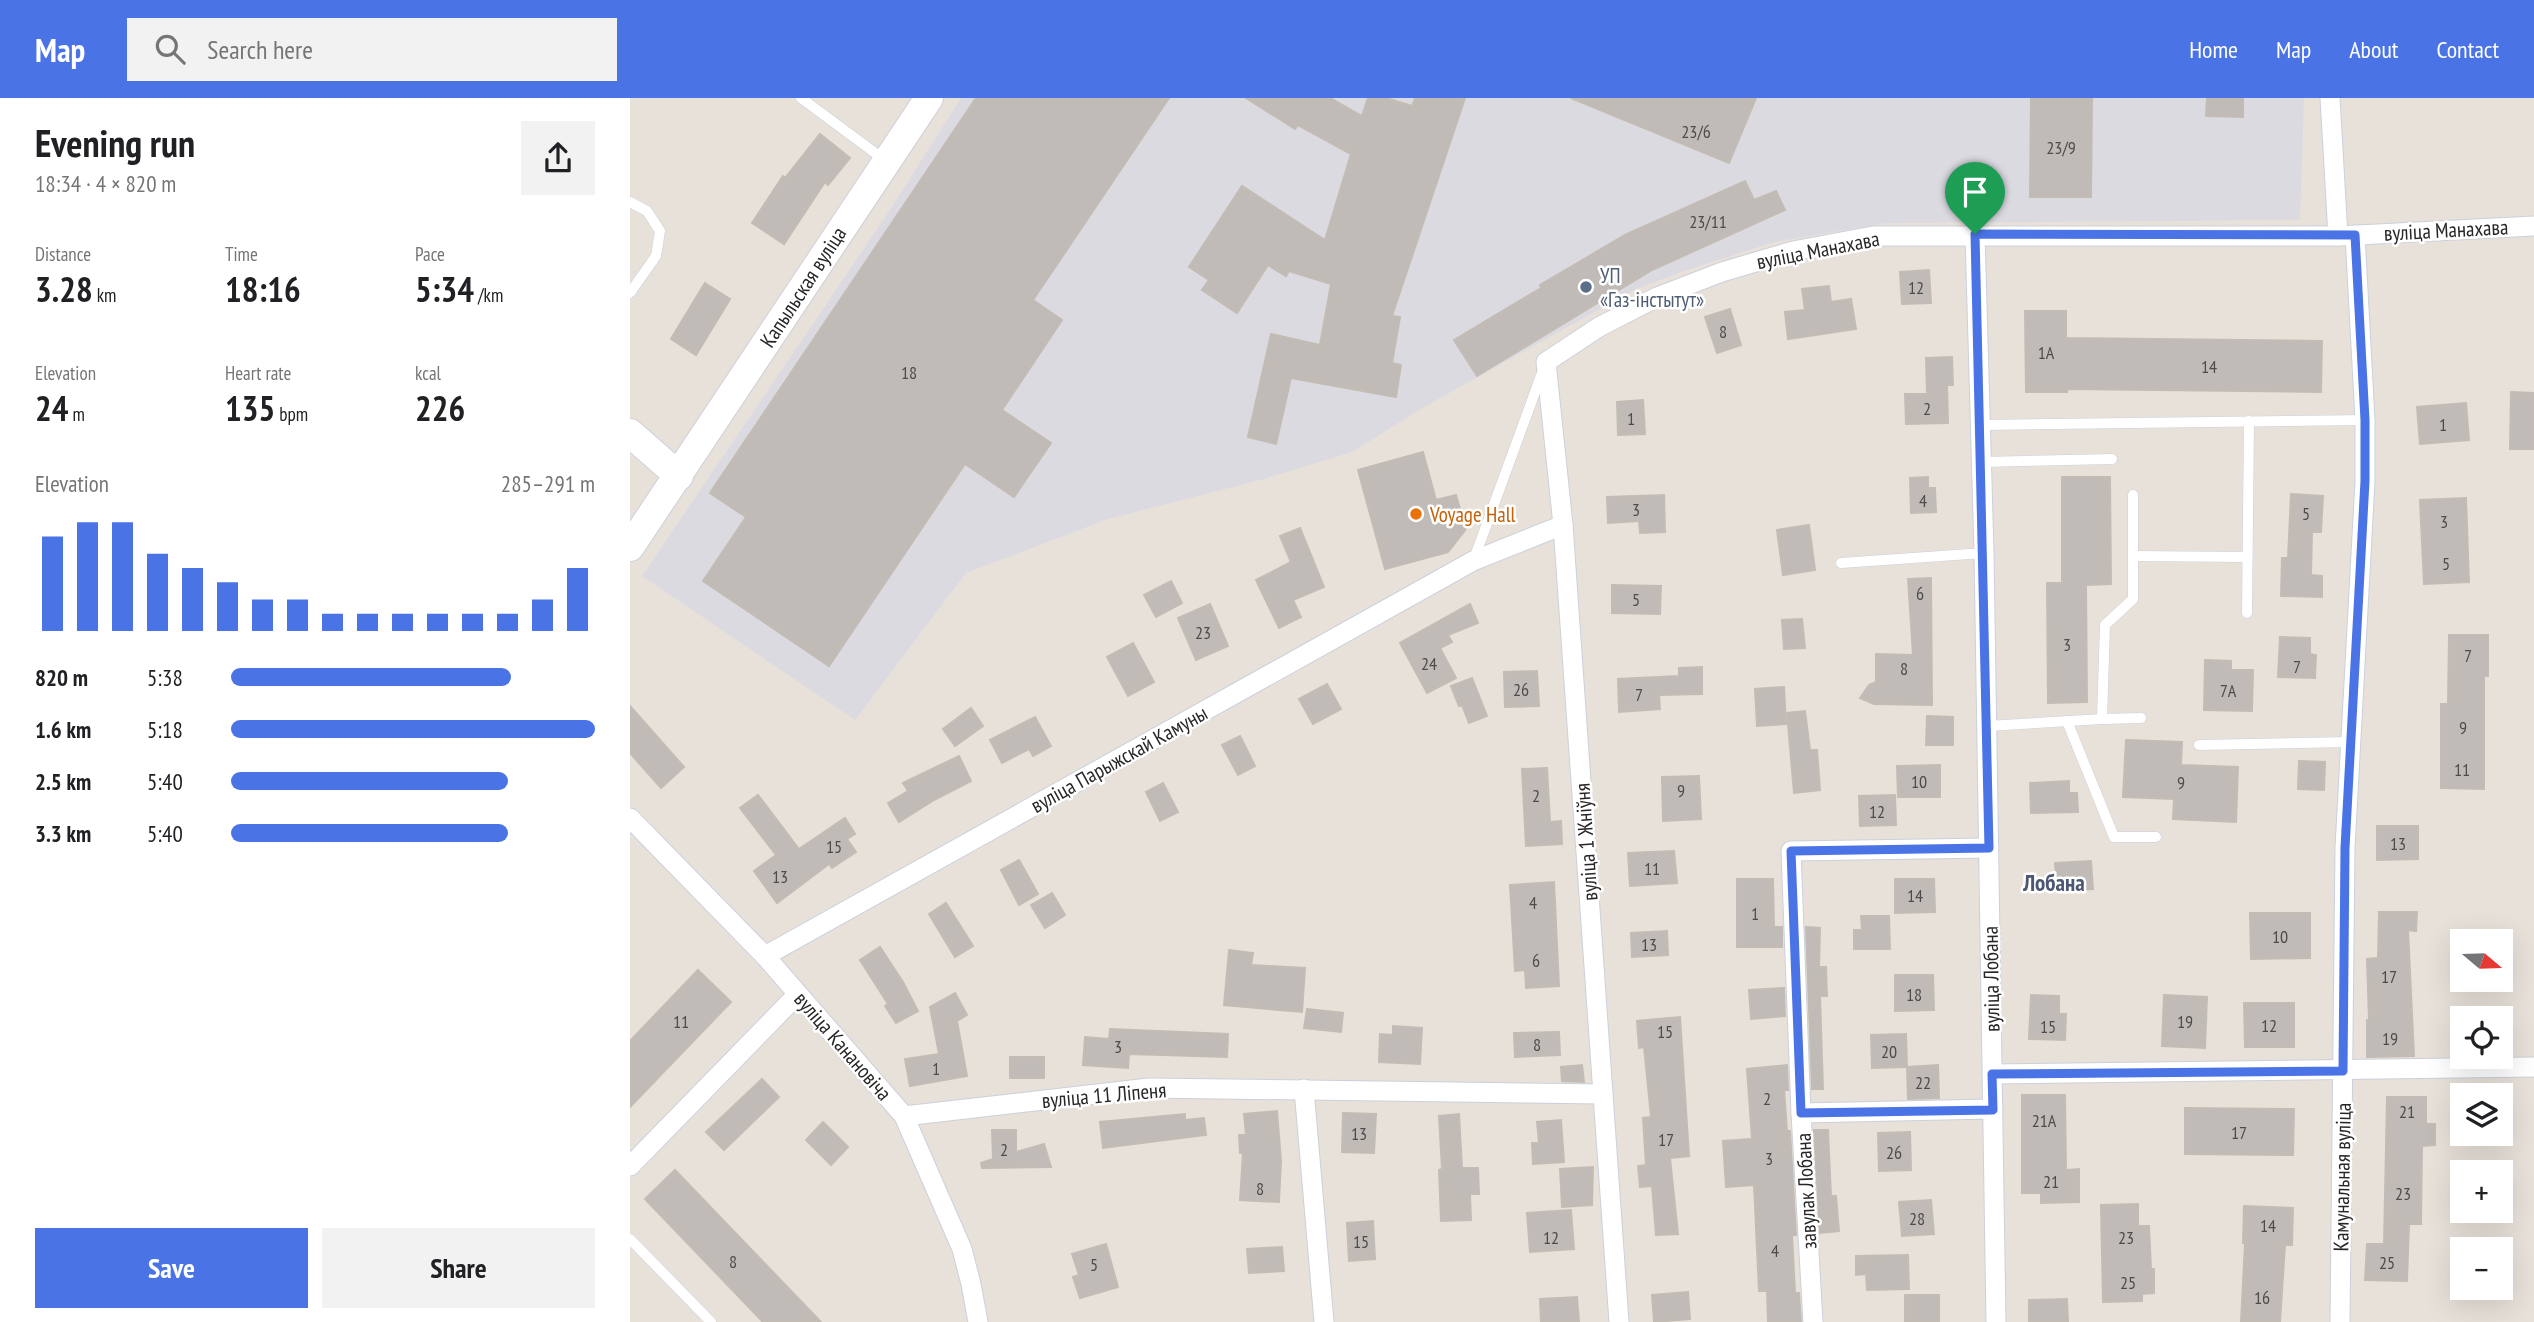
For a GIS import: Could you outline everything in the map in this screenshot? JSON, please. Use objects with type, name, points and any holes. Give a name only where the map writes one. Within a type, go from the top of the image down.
[{"type":"main road","name":"Капыльская вуліца","points":[[630,547],[929,98]]},
{"type":"main road","points":[[630,433],[679,476]]},
{"type":"street","name":"Камунальная вуліца","points":[[2330,98],[2365,420],[2365,481],[2345,848],[2340,1322]]},
{"type":"street","name":"вуліца Манахава","points":[[1546,362],[1599,327],[1657,298],[1722,272],[1793,251],[1873,236],[2346,235],[2534,226]]},
{"type":"street","name":"вуліца Лобана","points":[[1975,234],[1984,554],[1996,1322]]},
{"type":"street","name":"вуліца 1 Жніўня","points":[[1546,362],[1563,525],[1619,1322]]},
{"type":"street","name":"вуліца Парыжскай Камуны","points":[[765,957],[1474,561],[1563,525]]},
{"type":"street","name":"вуліца Канановіча","points":[[630,818],[765,957],[904,1116],[962,1250],[978,1322]]},
{"type":"street","name":"завулак Лобана","points":[[1813,1322],[1801,1113],[1791,851],[1989,848]]},
{"type":"street","points":[[630,1166],[797,995]]},
{"type":"street","points":[[1992,1074],[2534,1067]]},
{"type":"street","name":"вуліца 11 Ліпеня","points":[[904,1116],[1149,1088],[1604,1094]]},
{"type":"street","points":[[1304,1089],[1324,1322]]},
{"type":"street","points":[[1801,1113],[1993,1110]]},
{"type":"lane","points":[[801,98],[886,161]]},
{"type":"lane","points":[[630,202],[647,211],[660,232],[656,256],[630,293]]},
{"type":"lane","points":[[1474,561],[1546,362]]},
{"type":"lane","points":[[1981,425],[2365,420]]},
{"type":"lane","points":[[2247,613],[2249,421]]},
{"type":"lane","points":[[1982,462],[2112,459]]},
{"type":"lane","points":[[2102,719],[2105,625],[2133,599],[2133,495]]},
{"type":"lane","points":[[1841,563],[1984,554]]},
{"type":"lane","points":[[2133,556],[2247,557]]},
{"type":"lane","points":[[1987,726],[2141,718]]},
{"type":"lane","points":[[2067,721],[2114,837],[2156,837]]},
{"type":"lane","points":[[2199,745],[2351,742]]},
{"type":"lane","points":[[630,1239],[712,1322]]},
{"type":"shaded area","points":[[961,98],[2304,98],[2300,220],[1886,223],[1774,242],[1684,271],[1636,289],[1424,407],[1352,452],[1260,480],[1108,519],[966,573],[855,720],[642,576],[884,219]]},
{"type":"building","points":[[976,98],[1169,98],[1033,300],[1062,320],[1002,410],[1051,443],[1014,497],[965,464],[829,666],[703,581],[746,517],[710,493]]},
{"type":"building","points":[[1246,98],[1330,98],[1362,116],[1368,98],[1386,98],[1412,106],[1415,98],[1465,98],[1392,316],[1400,317],[1392,363],[1401,365],[1396,397],[1291,378],[1276,444],[1248,437],[1271,334],[1320,345],[1331,284],[1289,271],[1286,276],[1268,265],[1237,313],[1202,290],[1209,280],[1189,267],[1242,186],[1325,240],[1351,154],[1298,125],[1295,129]]},
{"type":"building","points":[[1571,98],[1756,98],[1729,163]]},
{"type":"building","points":[[2031,98],[2092,98],[2091,197],[2030,197]]},
{"type":"building","points":[[2207,98],[2243,98],[2243,117],[2206,116]]},
{"type":"building","points":[[820,134],[850,158],[828,185],[825,182],[784,244],[752,223],[783,176],[785,178]]},
{"type":"building","points":[[1745,181],[1754,200],[1776,191],[1785,210],[1652,270],[1477,376],[1454,340],[1625,235]]},
{"type":"building","points":[[1929,270],[1931,303],[1902,304],[1900,272]]},
{"type":"building","points":[[705,283],[730,299],[696,355],[671,339]]},
{"type":"building","points":[[1829,286],[1831,302],[1851,299],[1856,329],[1788,339],[1785,312],[1805,310],[1802,289]]},
{"type":"building","points":[[1730,309],[1741,345],[1717,353],[1705,317]]},
{"type":"building","points":[[2025,311],[2066,311],[2066,338],[2322,341],[2321,392],[2067,389],[2067,392],[2026,392]]},
{"type":"building","points":[[1952,357],[1953,385],[1947,385],[1948,423],[1906,424],[1905,394],[1927,394],[1926,358]]},
{"type":"building","points":[[2511,392],[2534,393],[2534,449],[2510,449]]},
{"type":"building","points":[[1643,400],[1645,434],[1618,435],[1617,402]]},
{"type":"building","points":[[2466,403],[2469,440],[2420,444],[2417,407]]},
{"type":"building","name":"Voyage Hall","points":[[1423,452],[1436,500],[1456,495],[1466,529],[1448,552],[1385,569],[1358,470]]},
{"type":"building","points":[[1928,477],[1928,488],[1935,488],[1936,512],[1911,513],[1910,478]]},
{"type":"building","points":[[2062,477],[2110,477],[2111,584],[2086,585],[2087,702],[2048,703],[2047,583],[2062,583]]},
{"type":"building","points":[[2291,494],[2323,496],[2321,532],[2312,532],[2311,575],[2322,576],[2322,597],[2281,596],[2282,558],[2288,558]]},
{"type":"building","points":[[1664,495],[1665,532],[1640,533],[1639,521],[1608,523],[1607,497]]},
{"type":"building","points":[[2466,498],[2469,582],[2424,584],[2420,500]]},
{"type":"building","points":[[1809,525],[1815,570],[1783,575],[1777,530]]},
{"type":"building","points":[[1300,528],[1324,587],[1293,600],[1301,617],[1279,628],[1256,580],[1291,562],[1280,536]]},
{"type":"building","points":[[1931,578],[1932,705],[1874,704],[1860,698],[1869,685],[1876,682],[1876,654],[1913,655],[1908,579]]},
{"type":"building","points":[[1171,581],[1182,603],[1156,617],[1144,595]]},
{"type":"building","points":[[1612,585],[1661,586],[1660,614],[1612,613]]},
{"type":"building","points":[[1210,604],[1228,646],[1196,660],[1178,618]]},
{"type":"building","points":[[1470,604],[1478,623],[1448,635],[1452,642],[1440,648],[1456,678],[1427,693],[1400,643]]},
{"type":"building","points":[[1802,619],[1805,648],[1784,649],[1782,620]]},
{"type":"building","points":[[2449,635],[2488,635],[2488,676],[2484,676],[2484,789],[2441,788],[2441,704],[2448,704]]},
{"type":"building","points":[[2280,637],[2310,638],[2310,654],[2316,655],[2315,678],[2278,677]]},
{"type":"building","points":[[1133,643],[1154,682],[1128,696],[1107,657]]},
{"type":"building","points":[[2205,660],[2231,661],[2231,670],[2253,670],[2252,711],[2204,710]]},
{"type":"building","points":[[1702,667],[1702,694],[1659,695],[1660,709],[1619,712],[1618,679],[1679,676],[1679,668]]},
{"type":"building","points":[[1537,671],[1539,706],[1505,707],[1504,672]]},
{"type":"building","points":[[1472,678],[1487,716],[1469,723],[1451,686]]},
{"type":"building","points":[[1327,684],[1341,709],[1313,724],[1299,699]]},
{"type":"building","points":[[1784,687],[1786,724],[1757,726],[1755,689]]},
{"type":"building","points":[[630,706],[684,767],[661,788],[630,753]]},
{"type":"building","points":[[971,708],[983,726],[955,746],[943,729]]},
{"type":"building","points":[[1805,711],[1810,750],[1817,750],[1820,790],[1794,793],[1787,713]]},
{"type":"building","points":[[1927,716],[1953,717],[1953,745],[1926,745]]},
{"type":"building","points":[[1035,717],[1051,746],[1033,756],[1029,749],[1002,763],[990,740]]},
{"type":"building","points":[[1240,736],[1255,766],[1238,775],[1222,745]]},
{"type":"building","points":[[2126,740],[2182,742],[2181,765],[2238,767],[2236,822],[2173,819],[2174,799],[2123,797]]},
{"type":"building","points":[[959,756],[971,781],[899,822],[888,803],[908,791],[903,783]]},
{"type":"building","points":[[2299,761],[2325,762],[2324,790],[2298,789]]},
{"type":"building","points":[[1940,765],[1940,797],[1898,797],[1897,766]]},
{"type":"building","points":[[1547,768],[1550,822],[1561,821],[1562,844],[1526,846],[1522,769]]},
{"type":"building","points":[[1699,776],[1701,819],[1663,821],[1662,777]]},
{"type":"building","points":[[2069,781],[2069,793],[2077,793],[2078,812],[2031,813],[2030,783]]},
{"type":"building","points":[[1163,783],[1178,812],[1160,821],[1146,792]]},
{"type":"building","points":[[758,795],[799,849],[845,818],[855,834],[847,839],[856,852],[832,868],[829,864],[777,903],[754,871],[776,855],[740,808]]},
{"type":"building","points":[[1895,795],[1896,825],[1860,826],[1859,796]]},
{"type":"building","points":[[2377,826],[2418,826],[2418,859],[2377,860]]},
{"type":"building","points":[[1674,851],[1677,883],[1630,886],[1628,853]]},
{"type":"building","points":[[1019,860],[1038,894],[1019,905],[1001,870]]},
{"type":"building","points":[[2091,861],[2093,889],[2057,891],[2055,863]]},
{"type":"building","points":[[1737,879],[1773,879],[1774,927],[1782,927],[1782,947],[1737,947]]},
{"type":"building","points":[[1895,879],[1934,879],[1935,912],[1895,913]]},
{"type":"building","points":[[1554,882],[1559,986],[1526,988],[1525,970],[1515,971],[1510,885]]},
{"type":"building","points":[[1052,893],[1065,915],[1045,928],[1031,905]]},
{"type":"building","points":[[946,903],[973,946],[955,957],[929,914]]},
{"type":"building","points":[[2379,912],[2417,912],[2416,931],[2408,930],[2414,1056],[2367,1057],[2367,959],[2378,958]]},
{"type":"building","points":[[2250,913],[2310,913],[2310,958],[2251,959]]},
{"type":"building","points":[[1861,916],[1889,916],[1890,949],[1854,949],[1854,930],[1862,930]]},
{"type":"building","points":[[1806,927],[1820,928],[1819,967],[1826,967],[1827,996],[1820,996],[1823,1089],[1812,1089]]},
{"type":"building","points":[[1667,931],[1668,955],[1632,957],[1631,933]]},
{"type":"building","points":[[880,947],[918,1011],[896,1023],[885,1006],[888,1004],[860,960]]},
{"type":"building","points":[[1229,950],[1253,953],[1251,965],[1305,968],[1302,1012],[1224,1005]]},
{"type":"building","points":[[698,970],[731,1002],[630,1107],[630,1041]]},
{"type":"building","points":[[1895,975],[1933,975],[1934,1010],[1895,1011]]},
{"type":"building","points":[[1784,988],[1785,1016],[1751,1019],[1749,990]]},
{"type":"building","points":[[955,993],[967,1015],[957,1021],[967,1076],[910,1086],[905,1059],[939,1054],[930,1007]]},
{"type":"building","points":[[2031,995],[2059,996],[2059,1014],[2066,1014],[2065,1040],[2029,1039]]},
{"type":"building","points":[[2164,995],[2207,997],[2205,1048],[2162,1046]]},
{"type":"building","points":[[2244,1003],[2294,1003],[2294,1047],[2245,1047]]},
{"type":"building","points":[[1307,1009],[1343,1013],[1341,1032],[1304,1028]]},
{"type":"building","points":[[1680,1017],[1689,1156],[1670,1158],[1678,1234],[1656,1235],[1652,1186],[1640,1187],[1638,1166],[1646,1165],[1643,1118],[1651,1117],[1644,1047],[1639,1048],[1637,1021]]},
{"type":"building","points":[[1393,1026],[1422,1028],[1420,1064],[1379,1062],[1380,1034],[1393,1035]]},
{"type":"building","points":[[1110,1029],[1228,1034],[1227,1057],[1129,1054],[1128,1068],[1083,1065],[1085,1037],[1109,1039]]},
{"type":"building","points":[[1559,1032],[1560,1055],[1515,1057],[1514,1033]]},
{"type":"building","points":[[1906,1034],[1907,1067],[1872,1068],[1871,1035]]},
{"type":"building","points":[[1010,1057],[1044,1057],[1044,1078],[1010,1078]]},
{"type":"building","points":[[1582,1065],[1584,1082],[1562,1081],[1561,1067]]},
{"type":"building","points":[[1787,1065],[1788,1090],[1784,1090],[1787,1131],[1790,1131],[1796,1235],[1792,1235],[1795,1293],[1799,1293],[1801,1322],[1768,1322],[1767,1291],[1759,1291],[1754,1185],[1726,1187],[1723,1141],[1752,1139],[1747,1069]]},
{"type":"building","points":[[1938,1065],[1939,1098],[1908,1099],[1907,1067]]},
{"type":"building","points":[[762,1079],[779,1097],[724,1150],[706,1132]]},
{"type":"building","points":[[2022,1095],[2065,1095],[2066,1170],[2079,1169],[2079,1202],[2041,1203],[2041,1193],[2022,1193]]},
{"type":"building","points":[[2387,1097],[2426,1097],[2426,1124],[2435,1124],[2435,1145],[2422,1146],[2421,1224],[2409,1224],[2407,1281],[2365,1280],[2367,1244],[2384,1244]]},
{"type":"building","points":[[2185,1108],[2294,1109],[2293,1155],[2185,1154]]},
{"type":"building","points":[[1277,1111],[1281,1161],[1279,1202],[1240,1200],[1243,1153],[1240,1153],[1239,1135],[1246,1135],[1244,1114]]},
{"type":"building","points":[[1343,1113],[1376,1114],[1374,1153],[1342,1152]]},
{"type":"building","points":[[1185,1114],[1185,1120],[1204,1118],[1206,1135],[1103,1148],[1100,1122]]},
{"type":"building","points":[[1459,1114],[1462,1168],[1478,1168],[1479,1194],[1470,1194],[1471,1220],[1441,1221],[1439,1116]]},
{"type":"building","points":[[1561,1120],[1564,1162],[1533,1164],[1532,1143],[1539,1143],[1537,1122]]},
{"type":"building","points":[[823,1122],[848,1147],[831,1165],[806,1140]]},
{"type":"building","points":[[992,1130],[1016,1130],[1016,1152],[1044,1144],[1051,1167],[982,1168],[981,1163],[993,1159]]},
{"type":"building","points":[[1814,1130],[1828,1130],[1831,1196],[1836,1196],[1839,1231],[1820,1233]]},
{"type":"building","points":[[1910,1132],[1911,1170],[1879,1171],[1878,1133]]},
{"type":"building","points":[[1593,1167],[1592,1205],[1562,1207],[1560,1169]]},
{"type":"building","points":[[675,1170],[821,1322],[763,1322],[645,1199]]},
{"type":"building","points":[[1931,1200],[1934,1234],[1902,1236],[1899,1202]]},
{"type":"building","points":[[2138,1204],[2138,1226],[2149,1226],[2154,1293],[2142,1294],[2142,1301],[2103,1302],[2101,1205]]},
{"type":"building","points":[[2244,1206],[2293,1208],[2292,1245],[2285,1245],[2280,1322],[2241,1322]]},
{"type":"building","points":[[1571,1210],[1574,1249],[1530,1252],[1527,1213]]},
{"type":"building","points":[[1373,1221],[1375,1259],[1349,1261],[1347,1223]]},
{"type":"building","points":[[1106,1244],[1118,1287],[1080,1298],[1073,1277],[1079,1275],[1072,1254]]},
{"type":"building","points":[[1282,1247],[1284,1271],[1249,1273],[1247,1249]]},
{"type":"building","points":[[1908,1255],[1909,1289],[1867,1290],[1866,1274],[1856,1275],[1856,1256]]},
{"type":"building","points":[[1688,1292],[1690,1319],[1654,1322],[1652,1295]]},
{"type":"building","points":[[1905,1295],[1939,1295],[1939,1322],[1905,1322]]},
{"type":"building","points":[[1577,1297],[1579,1322],[1541,1322],[1540,1299]]},
{"type":"building","points":[[2067,1299],[2068,1322],[2029,1322],[2029,1300]]},
{"type":"place","name":"УП «Газ-інстытут»","points":[[1586,287]]},
{"type":"place","name":"Voyage Hall","points":[[1416,514]]},
{"type":"district","name":"Лобана","points":[[2054,882]]},
{"type":"route","points":[[1975,234],[2355,235],[2365,420],[2365,481],[2345,848],[2343,1071],[1992,1074],[1993,1110],[1801,1113],[1791,851],[1989,848],[1975,234]]}]
